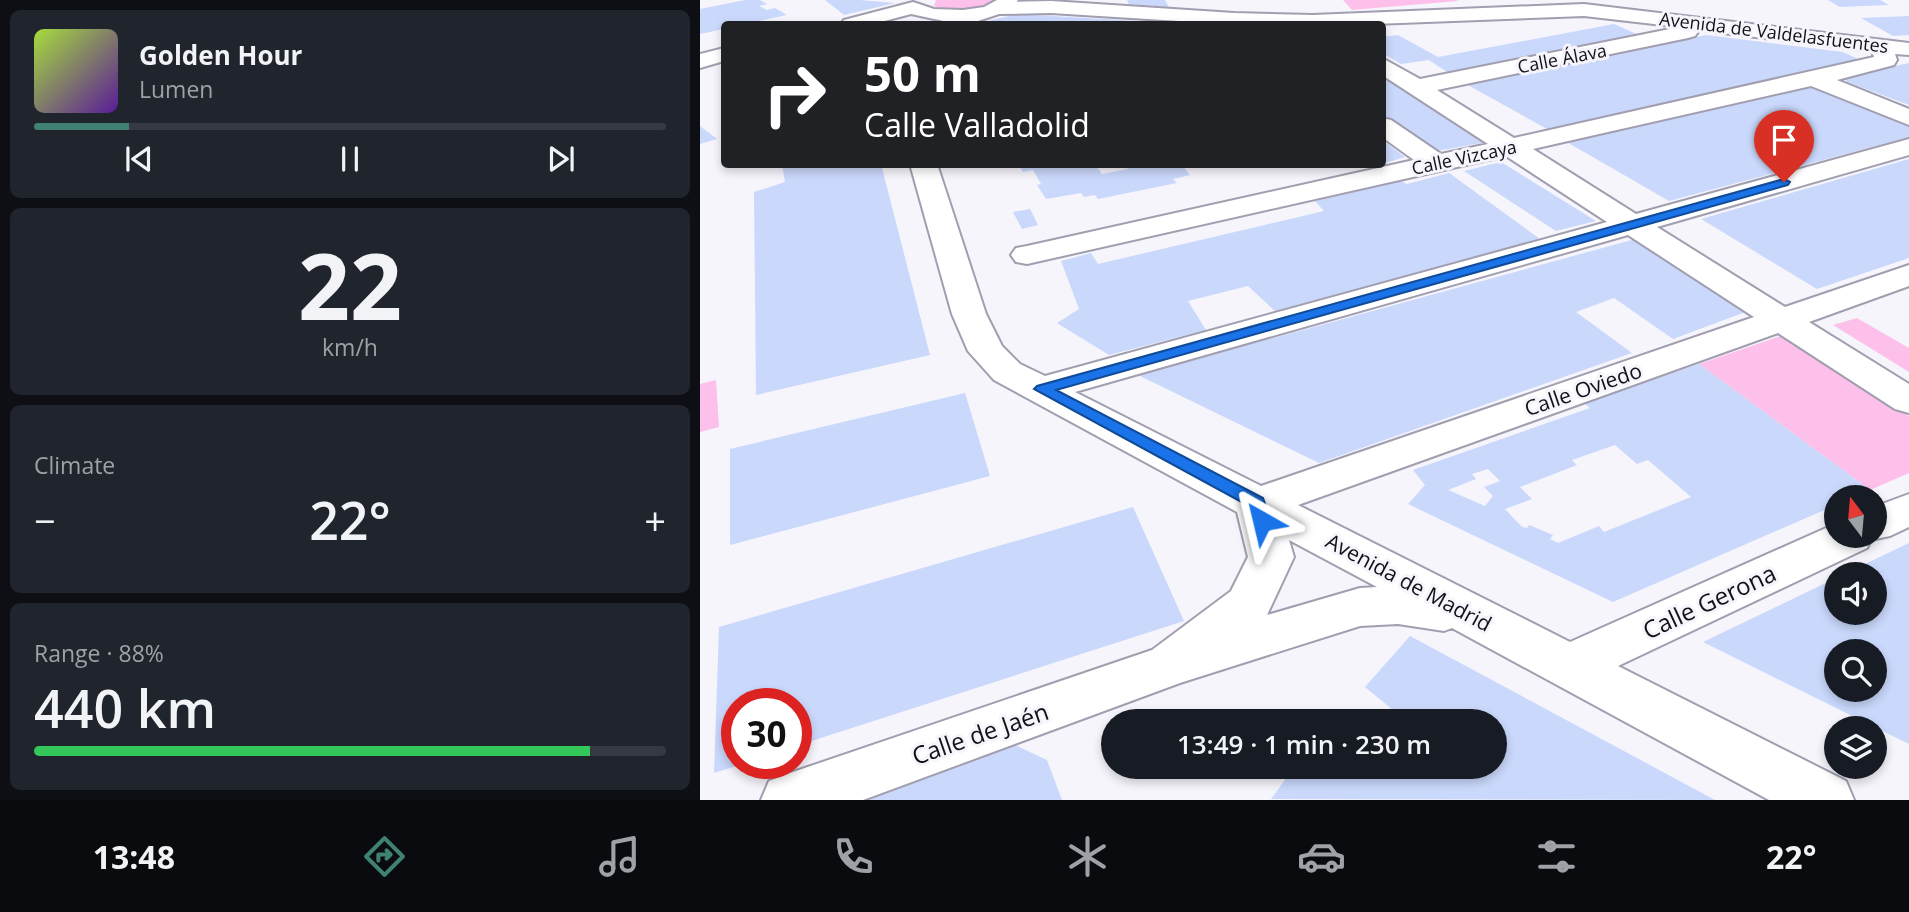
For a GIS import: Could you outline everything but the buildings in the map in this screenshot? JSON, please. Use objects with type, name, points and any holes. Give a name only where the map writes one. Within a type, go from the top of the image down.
[{"type":"street","points":[[1021,0],[1044,4]]},
{"type":"street","points":[[861,21],[916,4],[922,14],[968,16],[1003,4],[1044,4]]},
{"type":"street","name":"Avenida de Valdelasfuentes","points":[[1044,4],[1217,21]]},
{"type":"street","name":"Avenida de Valdelasfuentes","points":[[1355,21],[1571,10],[1705,23],[1909,49]]},
{"type":"street","points":[[907,21],[939,16]]},
{"type":"street","name":"Calle Álava","points":[[1416,86],[1697,31],[1705,23]]},
{"type":"street","name":"Calle Vizcaya","points":[[1027,255],[1345,173],[1436,163],[1886,60],[1881,46]]},
{"type":"street","points":[[700,61],[721,56]]},
{"type":"street","points":[[700,69],[721,64]]},
{"type":"street","points":[[1386,67],[1909,401]]},
{"type":"street","points":[[1812,78],[1909,118]]},
{"type":"street","points":[[1386,128],[1436,163]]},
{"type":"street","points":[[1042,389],[1909,147]]},
{"type":"street","name":"Avenida de Madrid","points":[[924,168],[969,314],[986,351],[1007,372],[1825,800]]},
{"type":"street","name":"Calle Oviedo","points":[[1257,503],[1909,275]]},
{"type":"street","name":"Calle de Jaén","points":[[1170,666],[1249,604],[1271,557],[1257,503]]},
{"type":"street","points":[[1887,519],[1909,509]]},
{"type":"street","name":"Calle Gerona","points":[[1568,666],[1825,548]]},
{"type":"street","name":"Calle de Jaén","points":[[790,800],[1170,666],[1360,607],[1398,605],[1476,617]]},
{"type":"shaded area","points":[[936,0],[995,0],[982,8],[958,11],[934,6]]},
{"type":"shaded area","points":[[1343,0],[1456,0],[1458,1],[1352,10]]},
{"type":"shaded area","points":[[1857,318],[1909,348],[1909,372],[1833,325]]},
{"type":"shaded area","points":[[1784,335],[1909,416],[1909,473],[1881,485],[1863,485],[1699,364]]},
{"type":"shaded area","points":[[716,380],[719,427],[700,432],[700,384]]},
{"type":"route","points":[[1262,521],[1257,503],[1042,389],[1784,182]]}]
